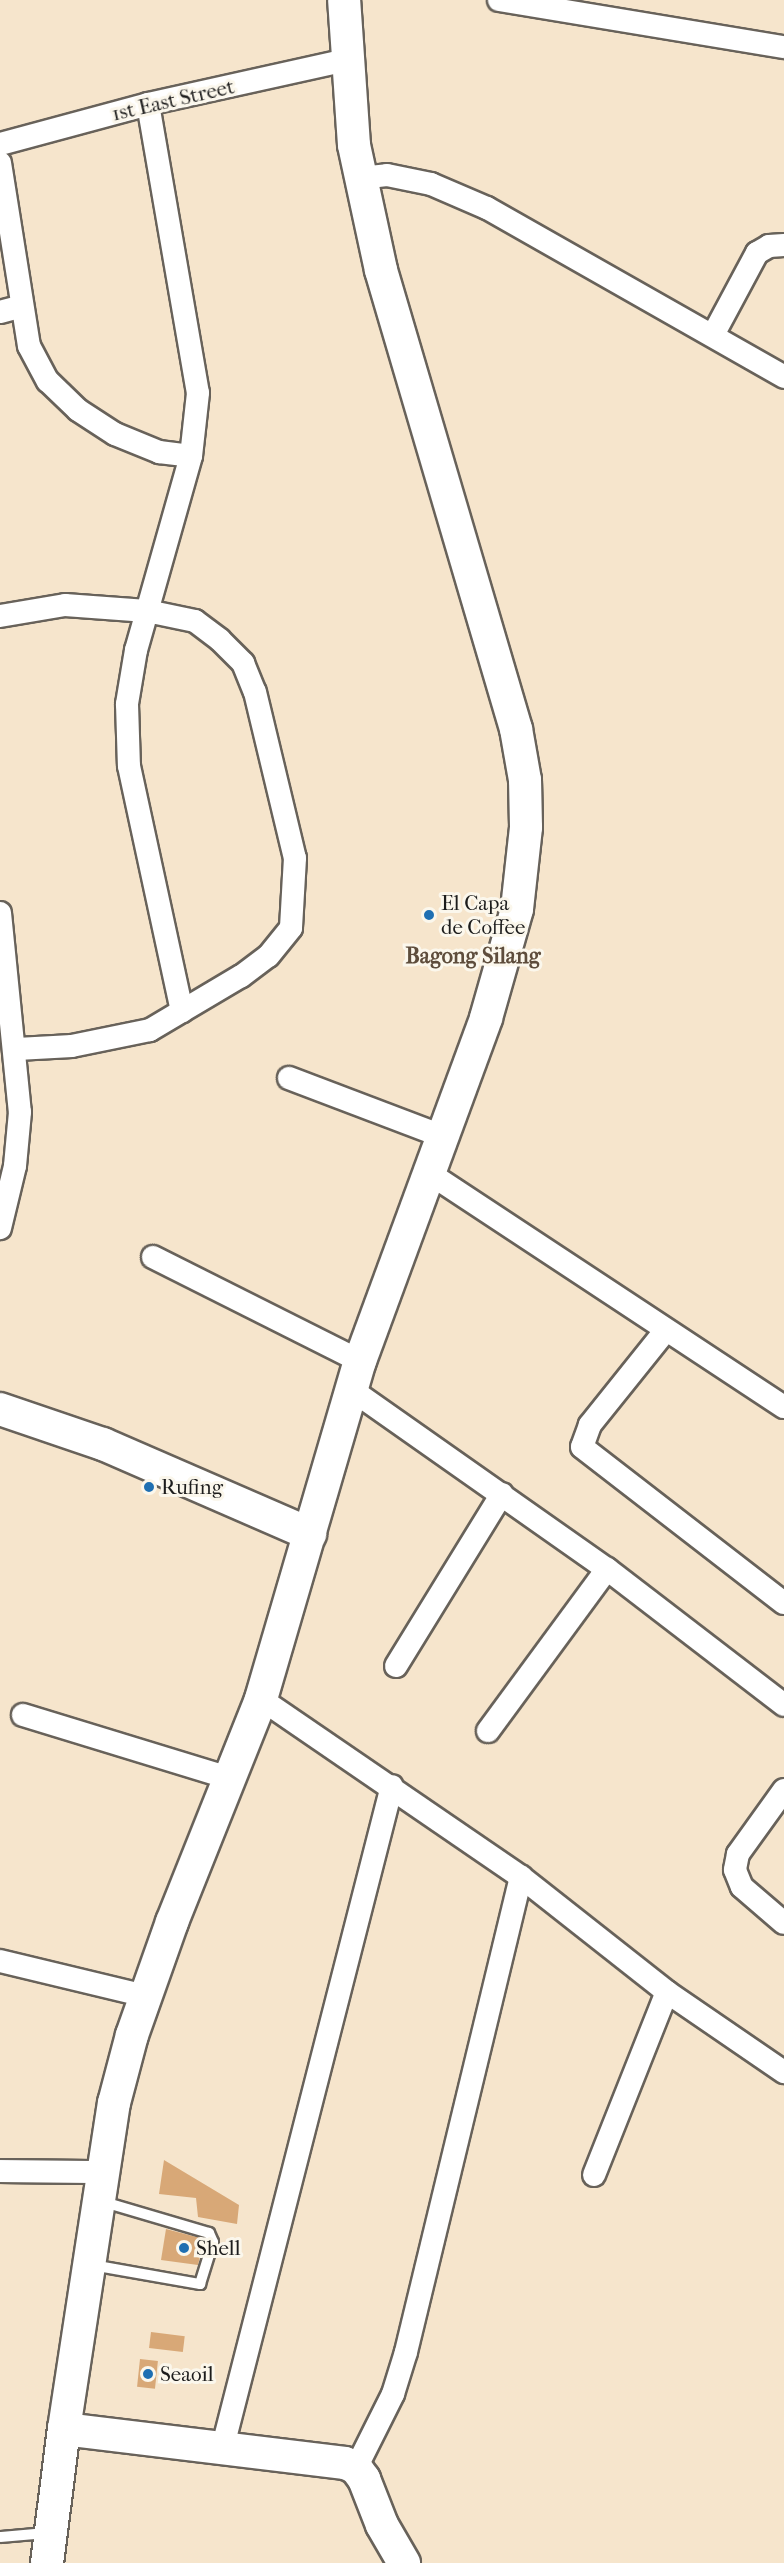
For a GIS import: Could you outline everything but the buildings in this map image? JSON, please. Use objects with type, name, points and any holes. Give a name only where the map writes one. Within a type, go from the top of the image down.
[{"type":"main road","points":[[47,2563],[64,2429],[114,2103],[146,1996],[232,1779],[261,1699],[360,1361],[486,1018],[517,909],[526,827],[525,780],[516,729],[381,270],[360,178],[347,60],[344,0]]},
{"type":"main road","points":[[0,1409],[103,1444],[310,1534]]},
{"type":"main road","points":[[64,2429],[223,2446],[345,2463],[356,2468],[404,2563]]},
{"type":"street","points":[[499,0],[784,47]]},
{"type":"street","name":"1st East Street","points":[[0,144],[148,104],[347,60]]},
{"type":"street","points":[[148,104],[198,393],[191,456],[147,610],[127,704],[129,766],[182,1011]]},
{"type":"street","points":[[0,163],[29,346],[48,381],[78,410],[115,434],[159,452],[191,456]]},
{"type":"street","points":[[360,178],[387,175],[431,184],[487,208],[714,335],[784,377]]},
{"type":"street","points":[[714,335],[757,253],[769,246],[784,245]]},
{"type":"street","points":[[0,312],[22,306]]},
{"type":"street","points":[[0,616],[21,610],[65,605],[147,610],[195,621],[243,663],[255,692],[296,858],[291,928],[268,956],[150,1030],[118,1039],[17,1049]]},
{"type":"street","points":[[0,913],[17,1049],[20,1112],[17,1144],[0,1228]]},
{"type":"street","points":[[289,1078],[442,1136]]},
{"type":"street","points":[[429,1173],[784,1407]]},
{"type":"street","points":[[153,1257],[360,1361]]},
{"type":"street","points":[[666,1330],[590,1425],[582,1447],[784,1603]]},
{"type":"street","points":[[352,1390],[607,1569],[784,1705]]},
{"type":"street","points":[[396,1666],[502,1494]]},
{"type":"street","points":[[488,1731],[607,1569]]},
{"type":"street","points":[[261,1699],[392,1786],[521,1877],[667,1992],[784,2072]]},
{"type":"street","points":[[23,1715],[232,1779]]},
{"type":"street","points":[[223,2446],[392,1786]]},
{"type":"street","points":[[784,1790],[738,1854],[735,1870],[742,1887],[784,1923]]},
{"type":"street","points":[[356,2468],[389,2404],[406,2352],[521,1877]]},
{"type":"street","points":[[0,1960],[146,1996]]},
{"type":"street","points":[[594,2175],[667,1992]]},
{"type":"street","points":[[0,2171],[102,2186]]},
{"type":"lane","points":[[90,2265],[200,2284],[213,2242],[210,2233],[102,2186]]},
{"type":"lane","points":[[0,2537],[51,2532]]},
{"type":"place","name":"El Capa de Coffee","points":[[429,915]]},
{"type":"place","name":"Rufing","points":[[149,1487]]},
{"type":"place","name":"Shell","points":[[184,2248]]},
{"type":"place","name":"Seaoil","points":[[148,2374]]},
{"type":"district","name":"Bagong Silang","points":[[473,957]]}]
